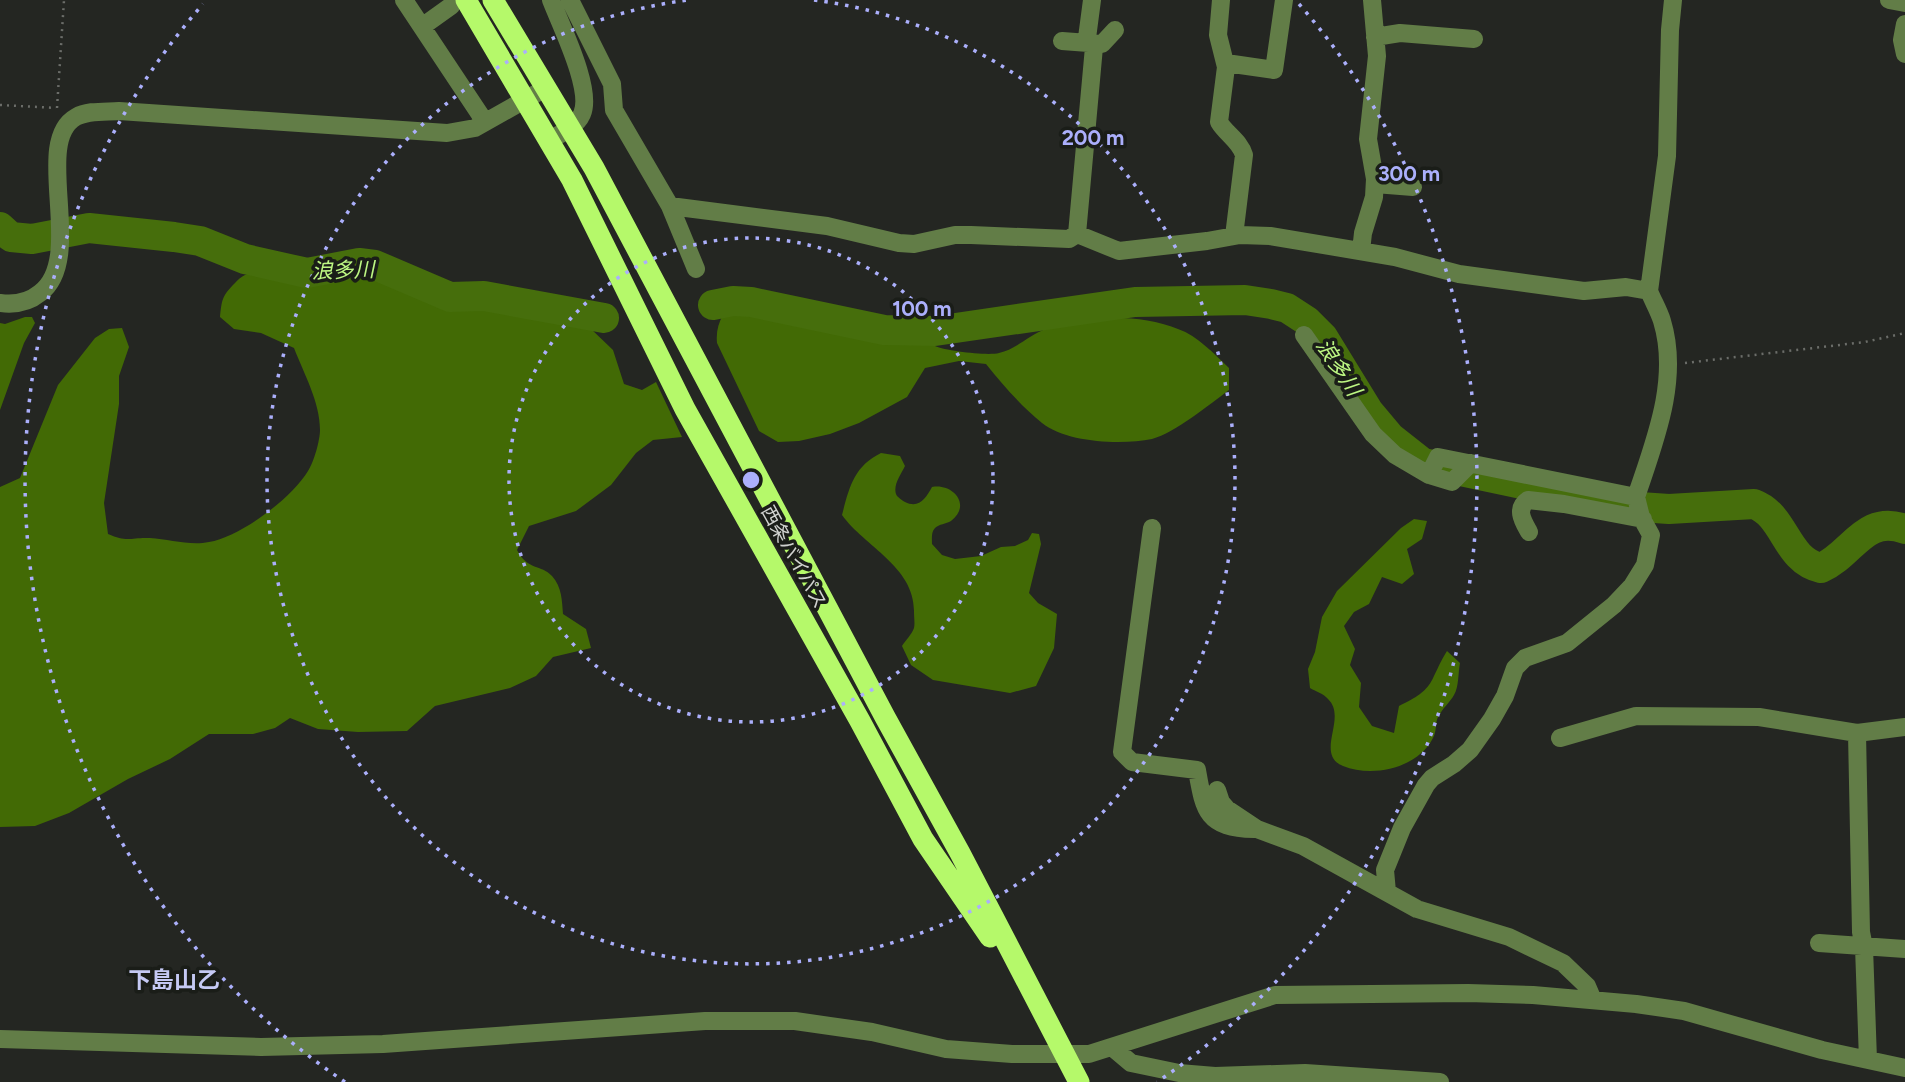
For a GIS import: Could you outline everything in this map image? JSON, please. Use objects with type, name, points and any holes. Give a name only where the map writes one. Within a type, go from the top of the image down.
[{"type":"highway","name":"西条バイパス","points":[[493,0],[594,168],[960,853],[1078,1080]]},
{"type":"highway","name":"西条バイパス","points":[[459,3],[525,100],[572,180],[685,409],[860,720],[923,839],[1042,1014]]},
{"type":"street","points":[[404,0],[485,122]]},
{"type":"street","points":[[549,141],[570,128],[582,116],[586,101],[583,83],[551,0]]},
{"type":"street","points":[[570,0],[612,83],[614,110],[670,206],[696,269]]},
{"type":"street","points":[[1077,234],[1093,45],[1087,38],[1091,0]]},
{"type":"street","points":[[1221,0],[1217,36],[1226,63],[1219,122],[1241,146],[1244,155],[1234,236]]},
{"type":"street","points":[[1226,63],[1274,70],[1284,0]]},
{"type":"street","points":[[1361,251],[1375,184],[1368,139],[1377,72],[1372,0]]},
{"type":"street","points":[[1387,892],[1385,870],[1402,828],[1420,796],[1432,778],[1470,750],[1505,696],[1514,668],[1525,658],[1567,643],[1614,605],[1632,586],[1645,565],[1651,535],[1640,509],[1661,420],[1668,364],[1662,322],[1649,291],[1667,156],[1673,0]]},
{"type":"street","points":[[1889,0],[1905,3]]},
{"type":"street","points":[[423,26],[459,3]]},
{"type":"street","points":[[1905,24],[1902,40],[1905,54]]},
{"type":"street","points":[[1062,41],[1102,44],[1115,30]]},
{"type":"street","points":[[1375,37],[1400,33],[1474,39]]},
{"type":"street","points":[[0,303],[11,305],[33,299],[47,288],[58,269],[61,253],[59,150],[64,130],[76,117],[95,112],[119,111],[447,133],[464,131],[485,122],[545,87]]},
{"type":"street","points":[[1375,184],[1413,187]]},
{"type":"street","points":[[670,206],[827,226],[899,243],[914,244],[963,235],[1069,239],[1077,234]]},
{"type":"street","points":[[1077,234],[1119,251],[1207,242],[1234,236],[1270,236],[1395,257],[1459,274],[1584,291],[1626,287],[1649,291]]},
{"type":"street","points":[[1304,335],[1373,434],[1395,455],[1432,469],[1438,457],[1466,469],[1640,509]]},
{"type":"street","points":[[1529,532],[1520,517],[1521,509],[1528,500],[1640,509]]},
{"type":"street","points":[[1152,528],[1122,752],[1132,762],[1197,770],[1203,804],[1210,815],[1223,825],[1257,829]]},
{"type":"street","points":[[1560,738],[1636,716],[1759,717],[1857,733],[1905,727]]},
{"type":"street","points":[[1857,733],[1861,932],[1864,947],[1868,1060]]},
{"type":"street","points":[[1217,790],[1227,809],[1257,829],[1303,846],[1417,909],[1509,937],[1563,963],[1587,986],[1593,1000]]},
{"type":"street","points":[[1819,943],[1905,949]]},
{"type":"street","points":[[0,1039],[261,1047],[383,1044],[757,1019],[831,1025],[946,1049],[1064,1055],[1089,1054],[1275,995],[1468,993],[1593,1000],[1684,1012],[1822,1050],[1905,1068]]},
{"type":"street","points":[[1112,1047],[1131,1063],[1179,1073],[1214,1076],[1305,1073],[1440,1082]]},
{"type":"path","points":[[57,108],[64,0]]},
{"type":"path","points":[[0,105],[57,108],[73,120]]},
{"type":"path","points":[[1668,364],[1865,342],[1905,333]]},
{"type":"green space","points":[[367,269],[391,275],[421,293],[449,303],[483,302],[577,319],[613,350],[624,384],[642,390],[656,382],[682,437],[653,440],[636,453],[611,485],[576,511],[529,526],[517,550],[526,561],[548,572],[555,580],[561,594],[563,614],[586,629],[591,648],[553,657],[536,676],[510,688],[435,706],[407,731],[358,732],[318,729],[290,718],[275,728],[253,734],[209,734],[170,759],[128,779],[69,813],[35,826],[0,827],[0,487],[20,478],[58,385],[95,338],[109,329],[122,328],[129,347],[119,376],[119,404],[104,503],[108,534],[125,539],[150,538],[194,543],[222,538],[264,515],[300,482],[312,462],[320,430],[314,399],[294,348],[261,333],[234,329],[220,317],[225,295],[243,276],[252,273],[262,272],[303,281],[320,281]]},
{"type":"green space","points":[[754,293],[874,318],[915,323],[935,346],[977,353],[994,354],[1006,351],[1040,331],[1062,324],[1112,318],[1146,320],[1185,332],[1205,346],[1229,368],[1229,390],[1192,418],[1161,436],[1140,441],[1095,441],[1053,430],[1027,410],[986,364],[959,361],[925,368],[907,397],[859,423],[830,434],[799,441],[778,442],[759,431],[717,343],[719,323],[737,295]]},
{"type":"green space","points":[[32,317],[35,323],[24,343],[0,410],[0,323],[5,324]]},
{"type":"green space","points":[[881,453],[900,456],[905,466],[895,491],[904,501],[910,504],[918,503],[932,487],[947,488],[957,496],[960,508],[957,515],[937,527],[932,534],[932,544],[942,555],[955,559],[981,556],[1001,547],[1015,546],[1028,540],[1032,533],[1039,534],[1041,544],[1029,593],[1038,603],[1057,614],[1054,648],[1036,686],[1010,693],[933,680],[911,665],[902,646],[914,628],[912,596],[906,582],[898,570],[842,515],[850,487],[859,471],[864,464]]},
{"type":"green space","points":[[1414,519],[1427,521],[1422,539],[1407,549],[1414,574],[1402,584],[1382,577],[1369,604],[1354,612],[1344,626],[1355,649],[1350,665],[1361,683],[1359,707],[1372,726],[1394,733],[1399,706],[1426,689],[1447,651],[1460,663],[1457,688],[1438,717],[1433,738],[1417,757],[1394,768],[1381,770],[1368,771],[1343,766],[1331,753],[1335,716],[1333,707],[1326,697],[1310,688],[1308,669],[1315,652],[1322,617],[1337,591],[1401,528]]},
{"type":"waterway","name":"浪多川","points":[[0,227],[11,237],[32,239],[89,228],[174,237],[200,241],[245,259],[307,273],[359,263],[375,265],[450,297],[484,296],[604,318]]},
{"type":"waterway","name":"浪多川","points":[[713,305],[733,301],[751,302],[884,330],[935,331],[1135,302],[1245,300],[1271,304],[1287,308],[1307,321],[1323,337],[1369,412],[1390,437],[1423,463],[1625,506],[1669,509],[1754,504],[1773,518],[1800,556],[1821,568],[1869,531],[1891,526],[1905,529]]},
{"type":"district","name":"下島山乙","points":[[174,980]]}]
